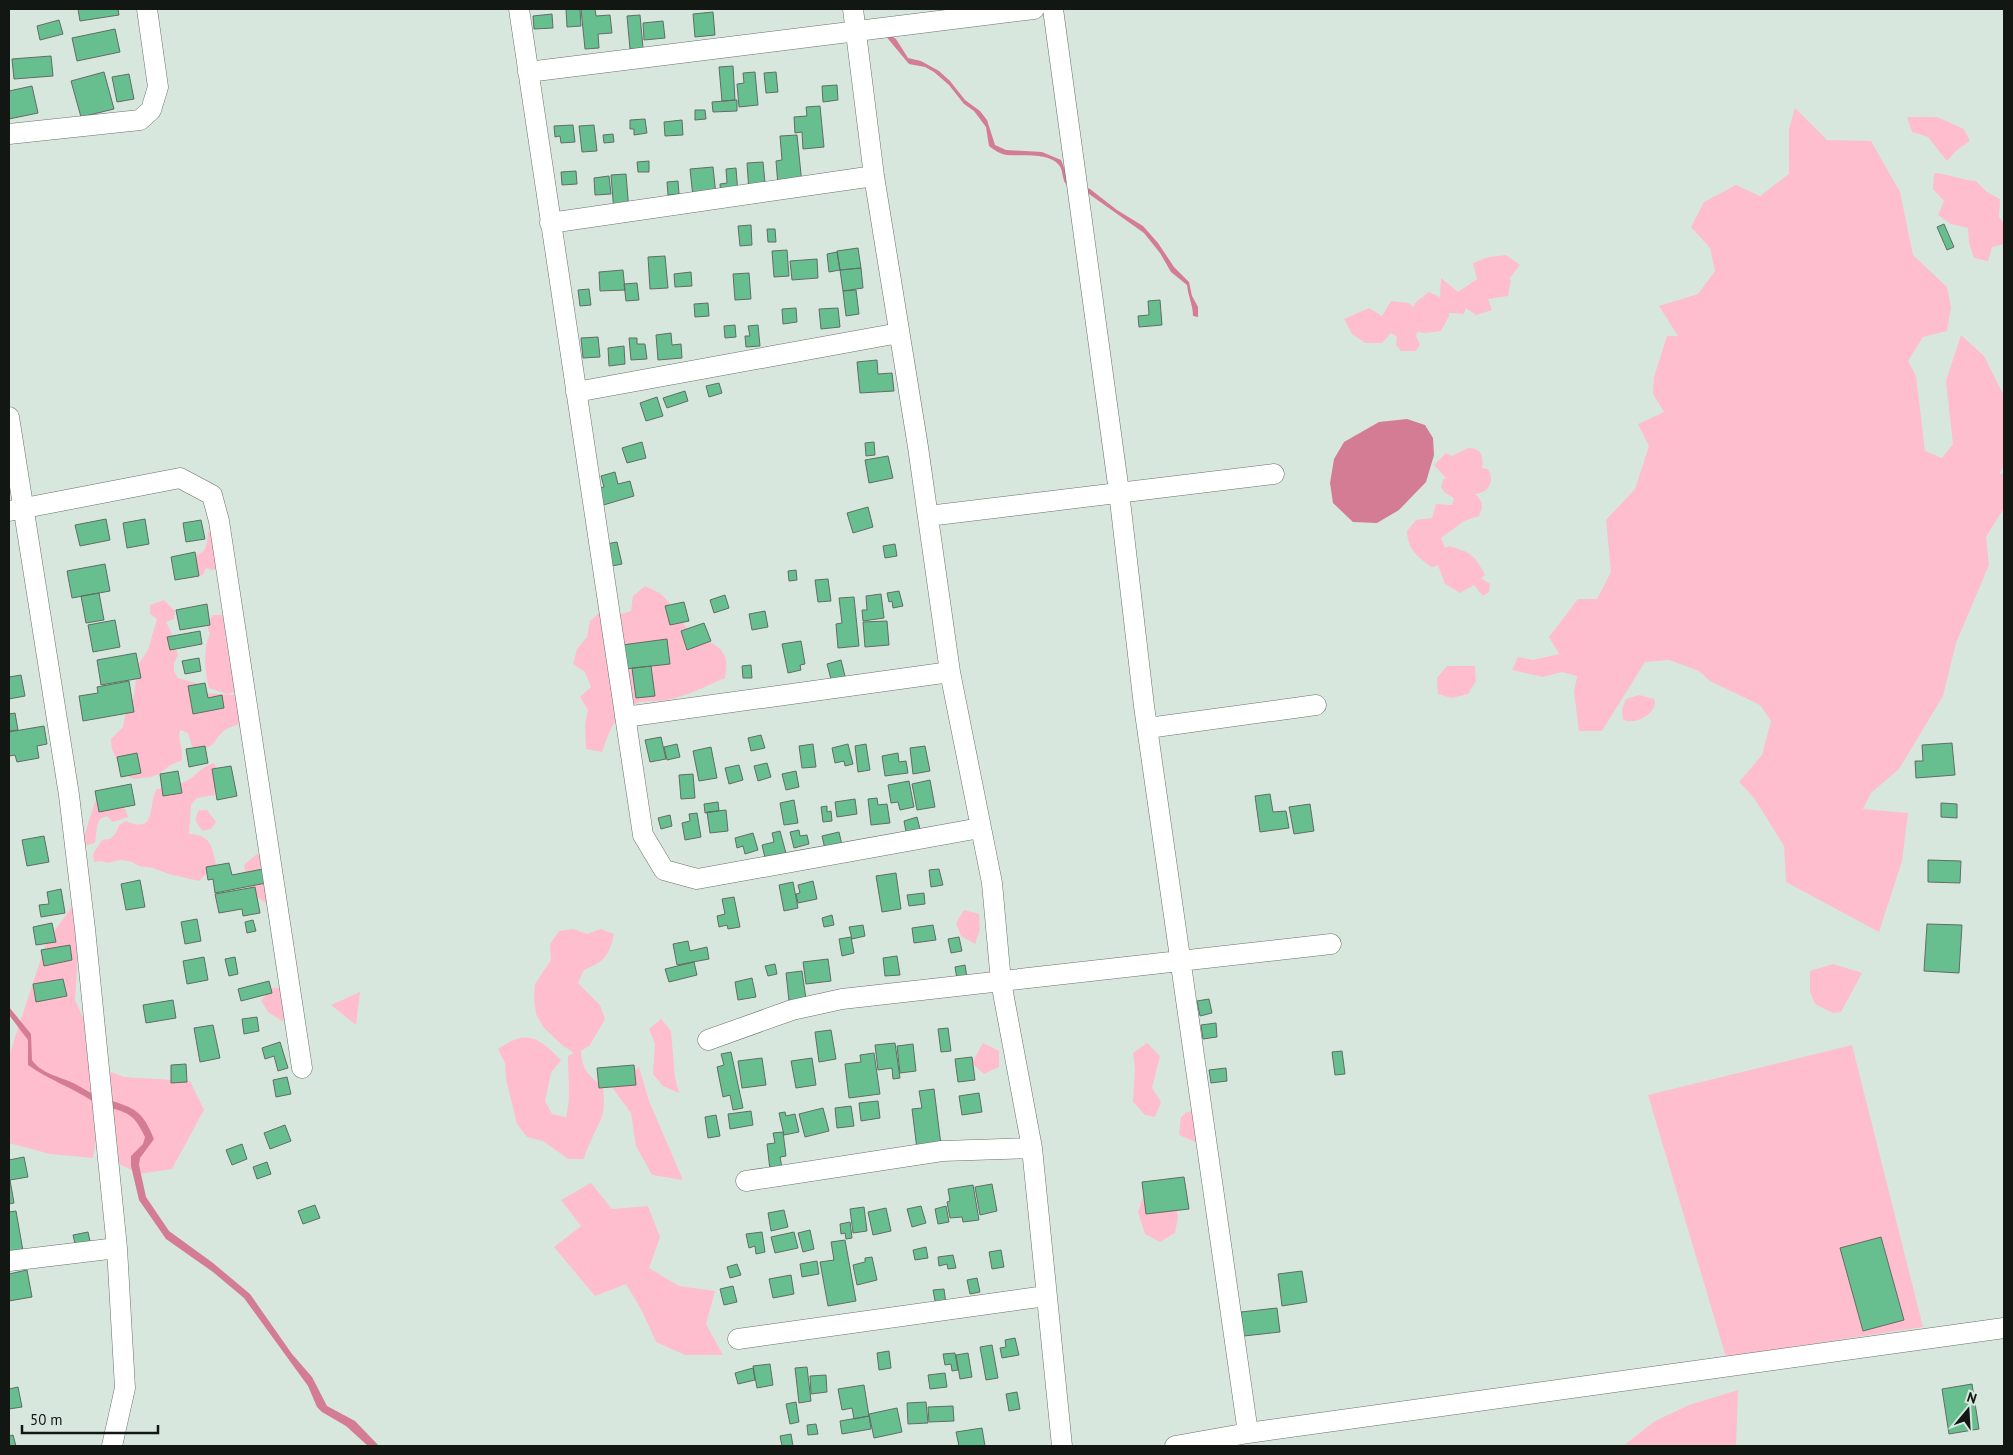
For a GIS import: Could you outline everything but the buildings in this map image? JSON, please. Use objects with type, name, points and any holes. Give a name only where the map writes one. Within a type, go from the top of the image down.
[{"type":"street","points":[[9,134],[140,120],[151,110],[158,87],[147,9]]},
{"type":"street","points":[[519,9],[642,835],[664,870],[696,879],[980,828]]},
{"type":"street","points":[[853,9],[874,176],[928,516],[950,672],[992,884],[1001,982],[1032,1148],[1062,1446]]},
{"type":"street","points":[[528,72],[1034,9]]},
{"type":"street","points":[[1054,9],[1119,492],[1148,728],[1248,1433]]},
{"type":"street","points":[[550,223],[874,176]]},
{"type":"street","points":[[576,392],[898,333]]},
{"type":"street","points":[[9,417],[16,510],[69,795],[85,929],[117,1248],[124,1388],[112,1446]]},
{"type":"street","points":[[928,516],[1274,474]]},
{"type":"street","points":[[16,510],[180,478],[212,495],[219,520],[302,1068]]},
{"type":"street","points":[[625,718],[950,672]]},
{"type":"street","points":[[1148,728],[1316,704]]},
{"type":"street","points":[[708,1040],[792,1010],[842,999],[1331,944]]},
{"type":"street","points":[[746,1181],[942,1151],[1032,1148]]},
{"type":"street","points":[[9,1261],[117,1248]]},
{"type":"street","points":[[738,1340],[1046,1296]]},
{"type":"street","points":[[1175,1446],[1248,1433],[2004,1328]]},
{"type":"shaded area","points":[[884,34],[889,34],[896,39],[908,58],[921,61],[939,71],[950,81],[965,100],[980,111],[987,120],[995,145],[1006,150],[1042,152],[1061,160],[1072,188],[1065,183],[1059,165],[1054,161],[1042,156],[1007,155],[997,152],[989,146],[986,127],[974,111],[964,104],[949,85],[934,72],[925,67],[909,64]]},
{"type":"shaded area","points":[[1795,108],[1827,140],[1871,141],[1900,192],[1913,255],[1947,287],[1951,307],[1947,331],[1923,337],[1908,361],[1916,376],[1925,451],[1942,458],[1953,444],[1946,381],[1961,335],[1984,356],[2004,396],[2004,467],[1999,473],[2004,474],[2004,508],[1986,537],[1989,565],[1956,643],[1943,696],[1899,769],[1871,793],[1863,809],[1908,813],[1902,861],[1879,932],[1786,882],[1784,846],[1754,798],[1739,782],[1762,755],[1771,721],[1760,705],[1710,681],[1699,671],[1669,660],[1645,662],[1602,731],[1579,731],[1574,692],[1577,676],[1562,672],[1543,677],[1512,670],[1518,657],[1533,660],[1559,654],[1549,637],[1578,599],[1597,599],[1611,572],[1606,520],[1635,489],[1649,446],[1638,424],[1664,412],[1653,394],[1654,377],[1667,336],[1678,336],[1659,306],[1698,294],[1715,271],[1710,248],[1691,227],[1704,202],[1736,185],[1760,196],[1789,174],[1789,129]]},
{"type":"shaded area","points":[[1907,117],[1937,117],[1964,129],[1970,141],[1957,150],[1947,161],[1928,137],[1912,132]]},
{"type":"shaded area","points":[[1934,173],[1976,181],[1987,192],[2000,199],[1999,217],[2004,224],[2004,244],[1992,247],[1988,261],[1974,258],[1969,243],[1968,228],[1951,224],[1938,215],[1944,201],[1933,189]]},
{"type":"shaded area","points":[[1083,186],[1143,226],[1158,243],[1174,267],[1189,282],[1192,296],[1198,307],[1198,317],[1193,316],[1187,285],[1171,272],[1160,253],[1144,233],[1089,194],[1082,193]]},
{"type":"shaded area","points":[[1506,255],[1520,265],[1509,279],[1511,280],[1508,296],[1488,299],[1492,310],[1476,315],[1466,308],[1464,314],[1449,313],[1441,331],[1417,332],[1416,336],[1420,344],[1416,351],[1401,351],[1396,345],[1397,337],[1391,333],[1382,343],[1365,343],[1352,334],[1344,319],[1369,308],[1382,316],[1391,301],[1409,303],[1413,307],[1416,302],[1429,292],[1440,297],[1441,278],[1458,292],[1477,279],[1473,263],[1489,257]]},
{"type":"shaded area","points":[[1407,419],[1425,425],[1433,438],[1434,455],[1426,482],[1399,510],[1377,523],[1353,522],[1333,503],[1330,483],[1334,459],[1344,442],[1379,422]]},
{"type":"shaded area","points":[[1468,448],[1479,451],[1482,456],[1482,468],[1488,469],[1491,482],[1487,489],[1475,494],[1482,504],[1479,516],[1464,521],[1441,538],[1445,548],[1449,546],[1462,550],[1471,555],[1478,563],[1485,575],[1481,578],[1490,584],[1489,592],[1483,596],[1474,585],[1460,593],[1445,584],[1438,565],[1432,567],[1422,560],[1411,547],[1407,531],[1416,520],[1432,518],[1436,504],[1452,505],[1454,498],[1445,493],[1441,487],[1443,480],[1446,478],[1434,465],[1446,453],[1452,456]]},
{"type":"shaded area","points":[[217,531],[221,567],[213,570],[206,568],[203,575],[194,577],[188,571],[193,556],[204,551],[208,532]]},
{"type":"shaded area","points":[[645,586],[662,595],[690,631],[720,649],[726,662],[725,678],[674,698],[663,701],[641,702],[629,707],[623,711],[614,723],[602,752],[586,749],[585,725],[588,710],[580,697],[591,687],[585,672],[573,664],[577,649],[587,637],[590,621],[601,611],[616,616],[631,611],[633,596]]},
{"type":"shaded area","points":[[164,600],[175,611],[174,619],[166,622],[178,655],[174,663],[174,671],[178,678],[202,685],[204,693],[236,695],[243,721],[225,730],[210,746],[201,749],[193,749],[188,733],[180,730],[181,761],[172,764],[153,777],[134,779],[128,776],[115,755],[111,746],[111,739],[123,727],[126,711],[132,705],[139,663],[148,650],[157,619],[150,614],[150,605]]},
{"type":"shaded area","points":[[213,615],[222,615],[229,620],[233,635],[225,637],[236,654],[244,689],[227,694],[209,688],[206,668],[206,646],[210,634],[207,625]]},
{"type":"shaded area","points":[[1447,666],[1475,666],[1476,681],[1468,694],[1452,698],[1438,694],[1437,678]]},
{"type":"shaded area","points":[[1639,695],[1654,699],[1653,709],[1649,714],[1638,720],[1627,721],[1623,719],[1622,710],[1626,699]]},
{"type":"shaded area","points":[[214,763],[218,770],[214,795],[197,798],[191,805],[189,834],[206,839],[212,847],[216,865],[199,881],[121,860],[107,863],[102,861],[94,862],[93,854],[102,840],[110,839],[116,833],[119,825],[126,821],[143,824],[147,821],[157,789],[172,787],[182,783]]},
{"type":"shaded area","points":[[100,795],[126,810],[128,817],[113,822],[107,816],[100,819],[97,826],[95,843],[87,845],[82,842],[95,802]]},
{"type":"shaded area","points":[[199,810],[207,810],[216,822],[211,829],[203,831],[198,826],[196,816]]},
{"type":"shaded area","points":[[257,854],[272,862],[284,876],[277,891],[267,904],[256,896],[250,888],[245,872],[244,865]]},
{"type":"shaded area","points":[[76,901],[79,934],[75,1000],[90,1033],[93,1065],[124,1077],[190,1081],[204,1110],[172,1169],[139,1174],[108,1158],[98,1127],[93,1158],[50,1154],[9,1143],[9,1056],[46,943]]},
{"type":"shaded area","points":[[964,910],[979,914],[980,929],[975,944],[961,936],[956,923]]},
{"type":"shaded area","points":[[574,929],[587,934],[601,929],[614,934],[608,952],[597,964],[584,970],[578,983],[600,1005],[605,1019],[590,1045],[581,1051],[587,1072],[603,1087],[604,1099],[604,1107],[599,1124],[584,1159],[568,1159],[543,1141],[527,1137],[517,1124],[506,1079],[505,1063],[498,1049],[517,1039],[532,1038],[546,1046],[561,1060],[551,1073],[545,1101],[552,1114],[566,1117],[569,1095],[568,1056],[574,1053],[562,1045],[544,1028],[536,1014],[534,999],[535,984],[551,960],[550,944],[559,931]]},
{"type":"shaded area","points":[[1833,964],[1862,973],[1841,1012],[1833,1013],[1815,1004],[1810,992],[1810,971]]},
{"type":"shaded area","points":[[288,987],[298,1017],[282,1021],[268,1012],[261,1001],[271,988]]},
{"type":"shaded area","points":[[360,992],[356,1025],[331,1005]]},
{"type":"shaded area","points":[[9,1007],[31,1034],[32,1060],[36,1065],[98,1097],[94,1102],[28,1065],[28,1040],[9,1015]]},
{"type":"shaded area","points":[[661,1019],[671,1031],[675,1078],[679,1093],[663,1086],[653,1074],[655,1044],[649,1029]]},
{"type":"shaded area","points":[[983,1043],[999,1051],[999,1067],[984,1074],[972,1063]]},
{"type":"shaded area","points":[[1147,1043],[1160,1056],[1152,1088],[1161,1102],[1155,1117],[1145,1115],[1133,1102],[1135,1069],[1133,1053]]},
{"type":"shaded area","points":[[1852,1045],[1923,1327],[1726,1357],[1648,1095]]},
{"type":"shaded area","points":[[639,1067],[649,1101],[683,1180],[652,1175],[636,1146],[631,1113],[611,1086]]},
{"type":"shaded area","points":[[107,1099],[125,1105],[137,1112],[142,1116],[150,1129],[154,1139],[140,1158],[139,1165],[146,1197],[169,1231],[213,1263],[250,1294],[292,1354],[312,1377],[327,1406],[355,1421],[379,1446],[368,1446],[346,1426],[322,1412],[317,1407],[308,1386],[244,1298],[213,1272],[166,1239],[139,1200],[131,1166],[131,1156],[143,1144],[145,1137],[131,1116],[108,1107]]},
{"type":"shaded area","points":[[1195,1111],[1200,1144],[1179,1135],[1181,1117],[1187,1112]]},
{"type":"shaded area","points":[[591,1183],[612,1209],[648,1206],[660,1237],[649,1268],[679,1286],[715,1291],[706,1324],[723,1355],[685,1355],[656,1342],[642,1311],[626,1284],[595,1296],[554,1247],[581,1226],[561,1200]]},
{"type":"shaded area","points":[[1160,1192],[1175,1200],[1178,1217],[1175,1233],[1160,1242],[1145,1234],[1138,1212],[1143,1197]]},
{"type":"shaded area","points":[[1738,1390],[1736,1446],[1623,1446],[1655,1421],[1689,1405]]}]
